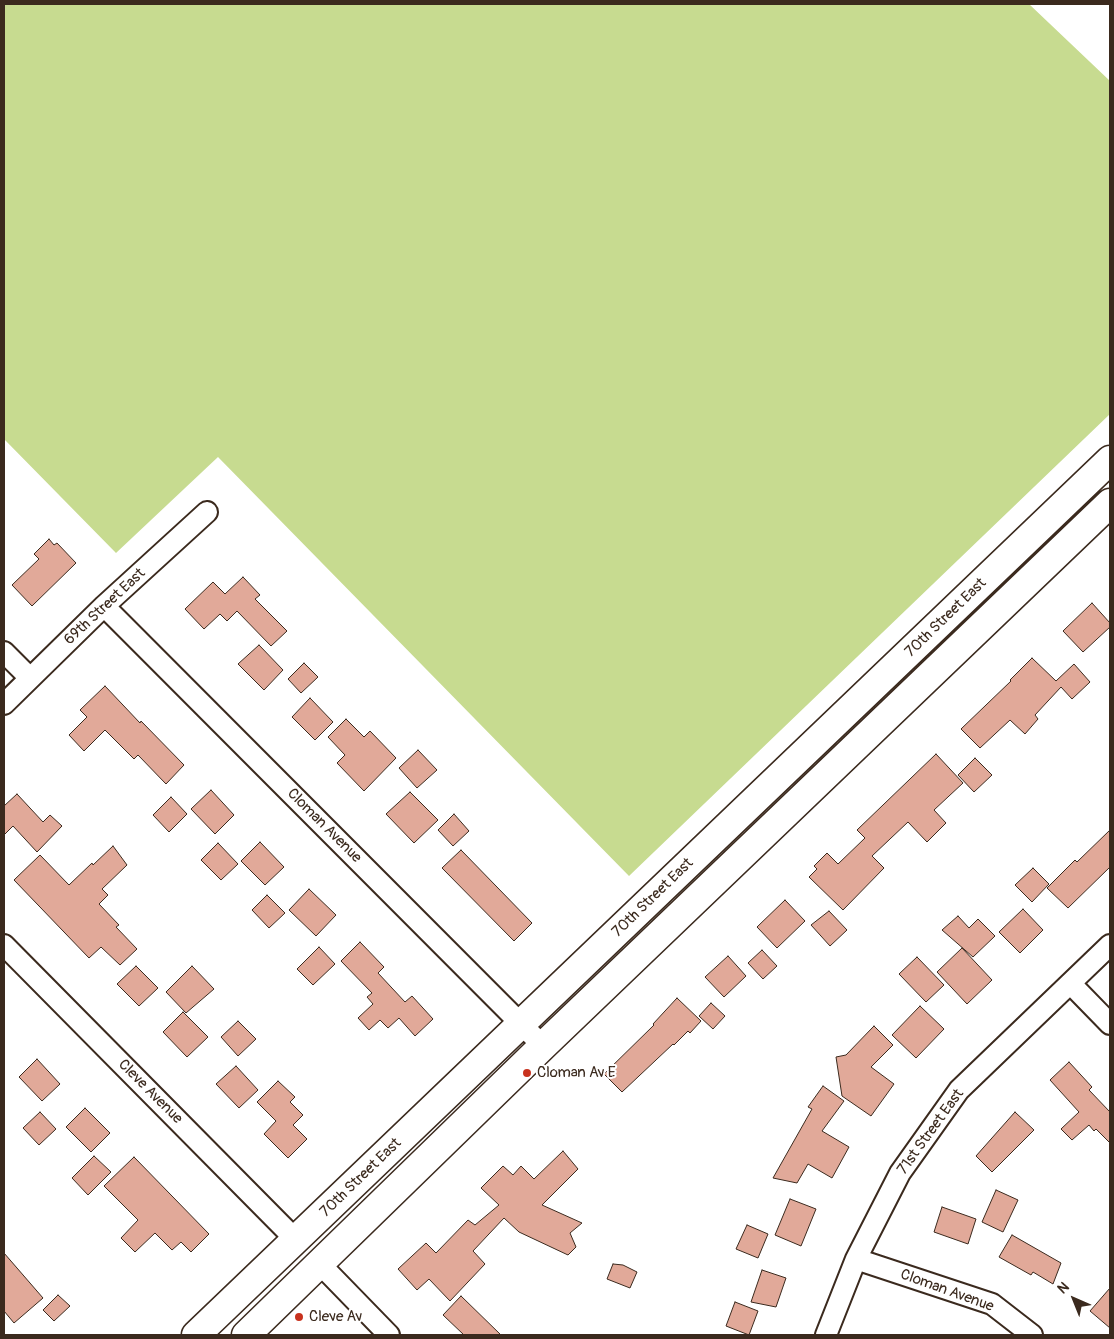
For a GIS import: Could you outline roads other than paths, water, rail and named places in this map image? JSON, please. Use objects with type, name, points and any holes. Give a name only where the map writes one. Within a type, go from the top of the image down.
[{"type":"main road","name":"70th Street East","points":[[196,1335],[1110,460]]},
{"type":"main road","name":"70th Street East","points":[[246,1335],[543,1046],[1110,503]]},
{"type":"street","name":"69th Street East","points":[[4,704],[104,606],[207,512]]},
{"type":"street","name":"Cloman Avenue","points":[[104,606],[543,1046]]},
{"type":"street","points":[[4,652],[30,678]]},
{"type":"street","name":"Cleve Avenue","points":[[4,944],[296,1240]]},
{"type":"street","name":"71st Street East","points":[[826,1335],[856,1259],[900,1173],[959,1090],[1110,945]]},
{"type":"street","points":[[1071,984],[1110,1024]]},
{"type":"street","name":"Cloman Avenue","points":[[856,1259],[992,1304],[1032,1335]]},
{"type":"street","points":[[319,1263],[389,1335]]},
{"type":"place","name":"Cloman Av E","points":[[527,1073]]},
{"type":"place","name":"Cleve Av","points":[[299,1317]]}]
